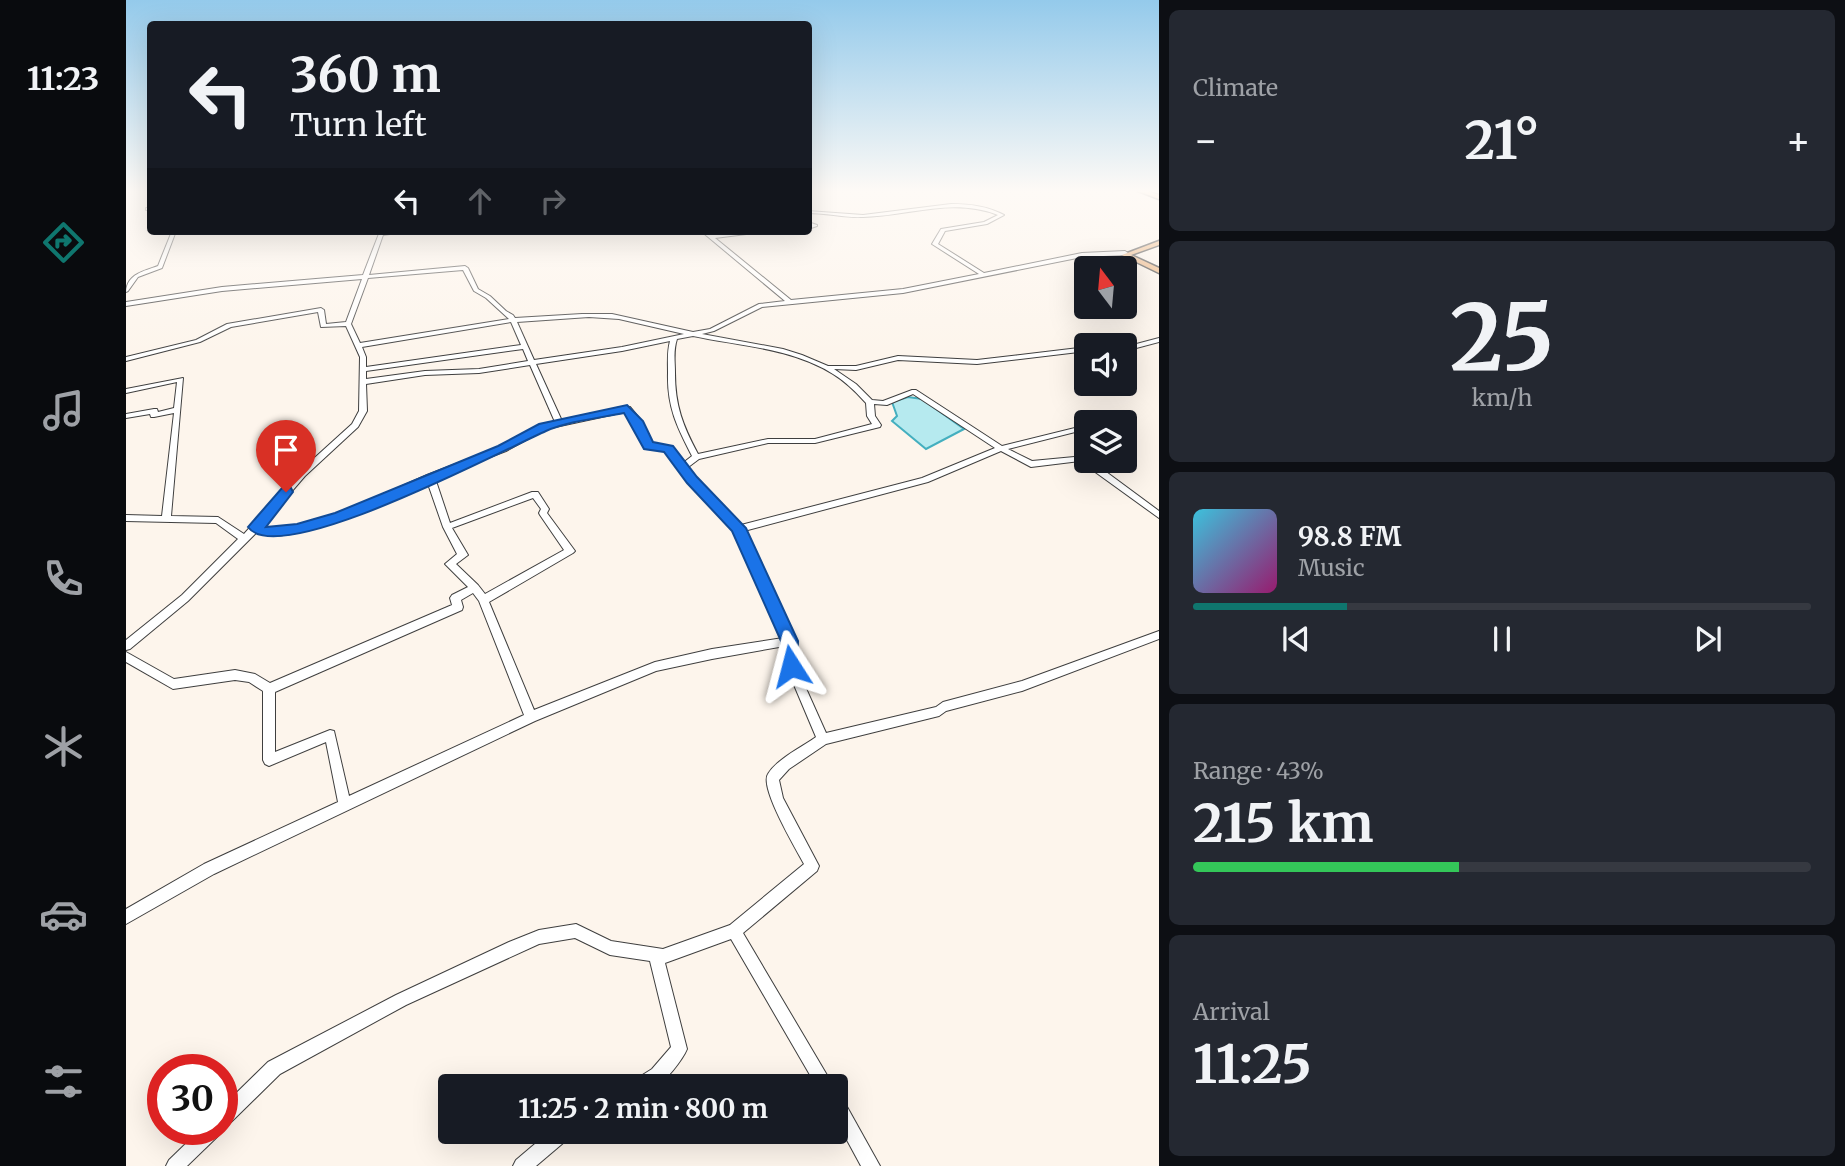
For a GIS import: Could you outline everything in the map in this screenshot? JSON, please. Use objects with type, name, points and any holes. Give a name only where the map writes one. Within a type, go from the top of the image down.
[{"type":"main road","points":[[1150,245],[1126,252],[1128,257],[1159,271]]},
{"type":"street","points":[[126,290],[136,276],[160,267],[168,245]]},
{"type":"street","points":[[126,646],[185,598],[256,527],[302,474],[355,425],[363,411],[363,369],[360,345],[348,324],[377,245]]},
{"type":"street","points":[[719,245],[790,302]]},
{"type":"street","points":[[937,245],[982,274]]},
{"type":"street","points":[[363,382],[530,363],[674,339],[712,330],[761,305],[881,294],[1082,255],[1126,252]]},
{"type":"street","points":[[126,304],[222,289],[465,268],[476,290],[490,296],[513,321],[559,423]]},
{"type":"street","points":[[126,359],[191,343],[229,325],[272,317],[321,310],[323,326],[348,324]]},
{"type":"street","points":[[360,345],[513,321],[576,316],[618,317],[643,325],[700,333],[803,356],[827,366],[851,381],[870,402],[871,416],[877,425],[846,435],[805,442],[768,442],[696,457],[683,467]]},
{"type":"street","points":[[674,339],[670,350],[671,377],[668,391],[677,421],[696,457]]},
{"type":"street","points":[[1137,346],[1159,340]]},
{"type":"street","points":[[363,369],[524,347]]},
{"type":"street","points":[[827,366],[856,368],[885,360],[928,357],[977,362],[1074,351]]},
{"type":"street","points":[[126,391],[181,379],[166,518]]},
{"type":"street","points":[[870,402],[884,403],[914,391],[1002,449],[1037,465],[1082,458],[1159,514]]},
{"type":"street","points":[[256,527],[264,533],[297,530],[340,517],[430,477],[503,449],[544,427],[627,409],[639,423],[648,446],[668,449],[738,528],[790,641],[791,666],[823,739]]},
{"type":"street","points":[[126,415],[154,411],[154,415],[177,410]]},
{"type":"street","points":[[738,528],[925,480],[1002,449],[1074,430]]},
{"type":"street","points":[[430,477],[447,527],[463,555],[450,564],[475,588],[483,600],[531,717]]},
{"type":"street","points":[[447,527],[535,494],[545,509],[543,513],[569,551],[483,600]]},
{"type":"street","points":[[126,518],[218,520],[244,539]]},
{"type":"street","points":[[269,689],[458,607],[456,598],[475,588]]},
{"type":"street","points":[[238,1103],[274,1068],[401,1000],[539,937],[576,932],[610,948],[663,956],[698,947],[734,931],[812,866],[777,800],[772,778],[785,765],[823,739],[939,711],[943,707],[1022,686],[1159,635]]},
{"type":"street","points":[[126,917],[209,869],[531,717],[655,667],[790,641]]},
{"type":"street","points":[[126,657],[173,684],[235,675],[251,677],[269,689]]},
{"type":"street","points":[[269,689],[269,760],[330,735],[345,805]]},
{"type":"street","points":[[734,931],[818,1074]]},
{"type":"street","points":[[656,955],[680,1049],[659,1074]]},
{"type":"street","points":[[848,1125],[871,1166]]},
{"type":"street","points":[[522,1166],[548,1144]]},
{"type":"street","points":[[175,1166],[197,1145]]},
{"type":"water","points":[[908,397],[922,399],[964,429],[926,449],[892,421],[897,416],[892,402]]},
{"type":"route","points":[[286,492],[256,527],[264,533],[297,530],[340,517],[430,477],[503,449],[544,427],[627,409],[639,423],[648,446],[668,449],[692,480],[738,528],[790,641],[791,666]]}]
